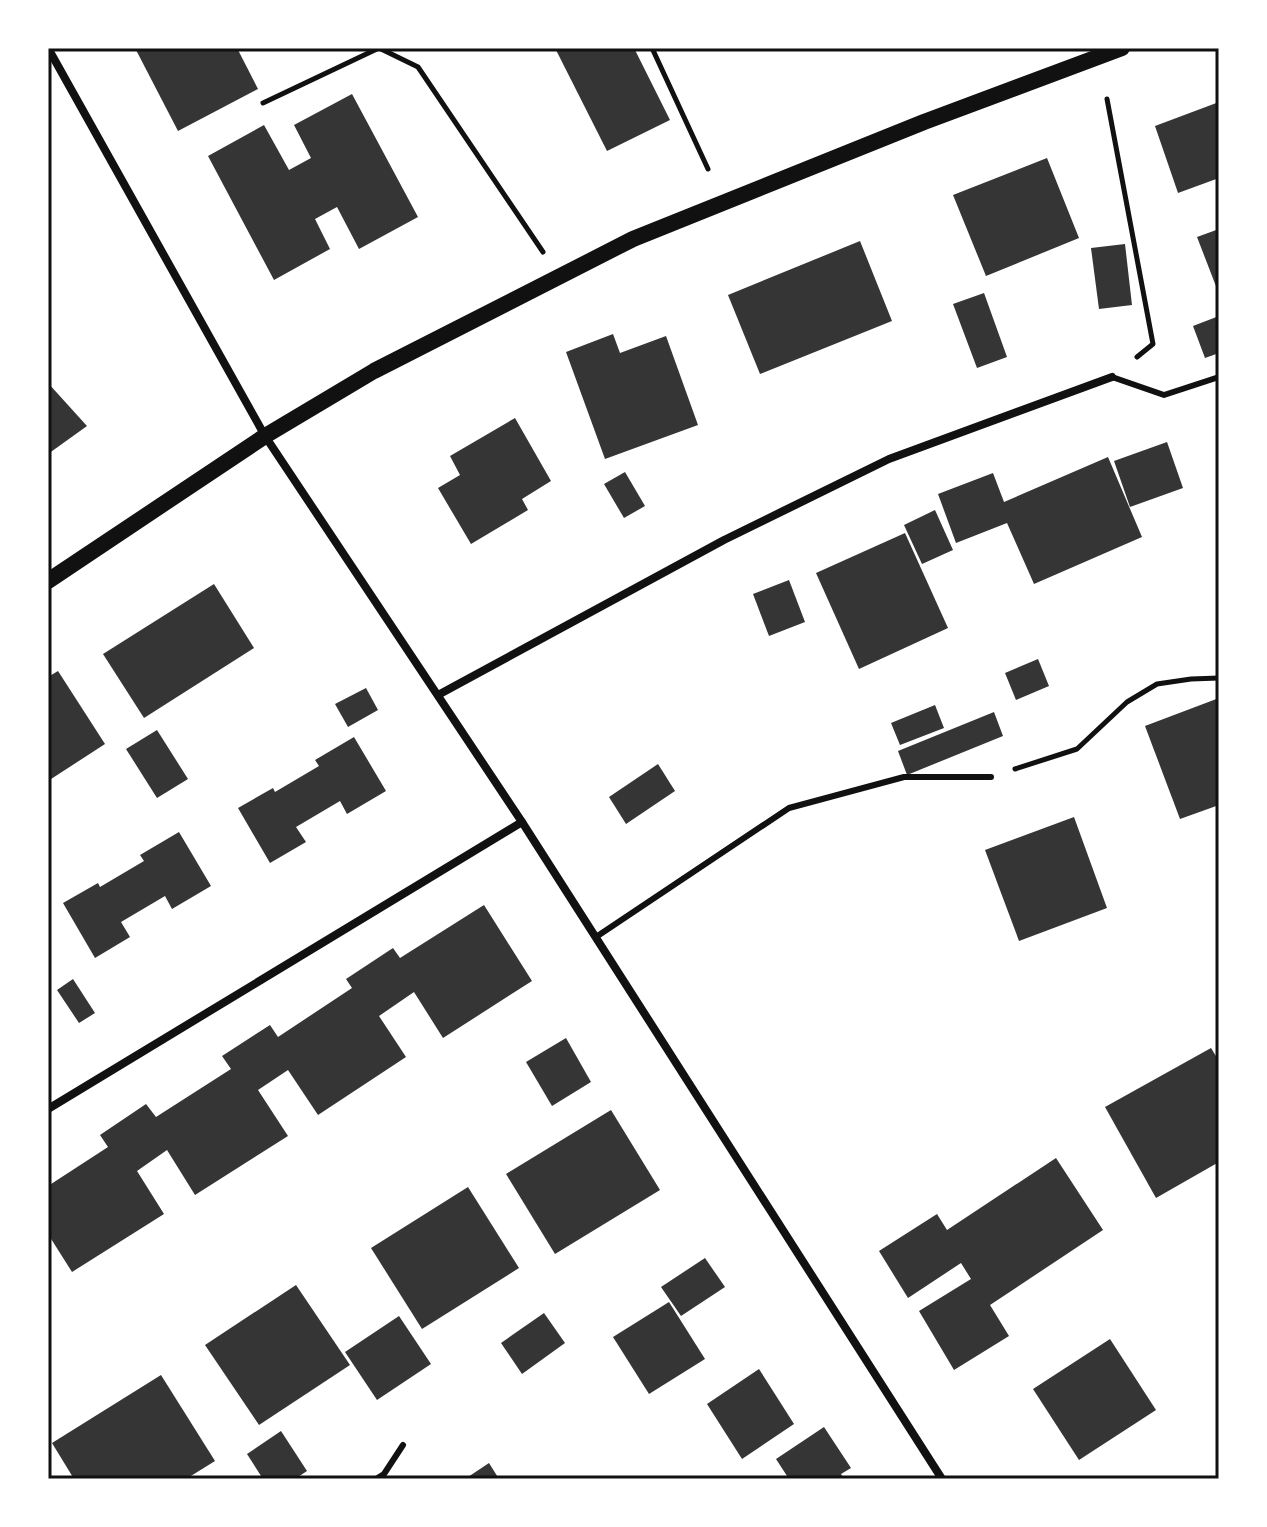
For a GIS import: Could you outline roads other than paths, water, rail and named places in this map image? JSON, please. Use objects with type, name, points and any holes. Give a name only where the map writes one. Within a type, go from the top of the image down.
[{"type":"main road","points":[[48,581],[265,436],[374,371],[633,239],[924,122],[1122,48]]},
{"type":"street","points":[[48,48],[265,436],[522,822],[942,1479]]},
{"type":"street","points":[[438,695],[724,540],[889,459],[1112,377]]},
{"type":"street","points":[[48,1109],[522,822]]},
{"type":"lane","points":[[1112,377],[1164,395],[1219,377]]},
{"type":"lane","points":[[596,937],[789,808],[904,777],[991,777]]},
{"type":"lane","points":[[376,1479],[384,1474],[403,1445]]}]
